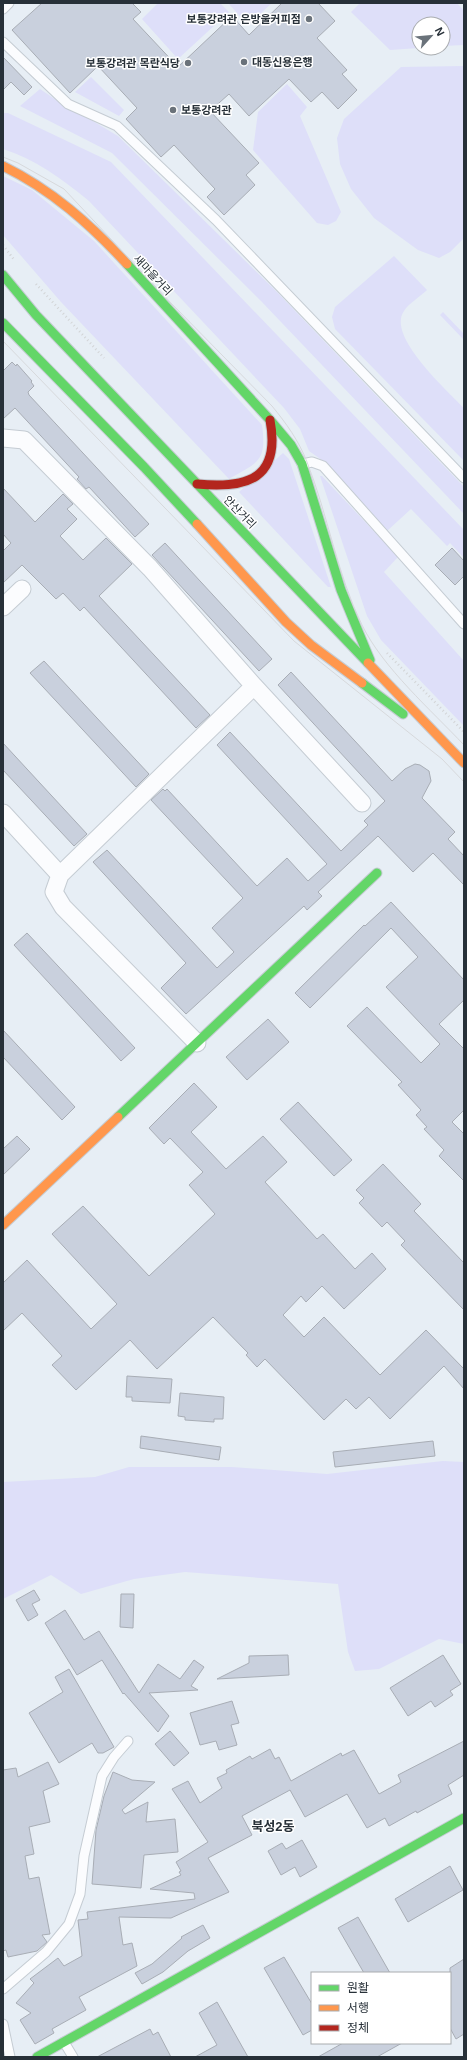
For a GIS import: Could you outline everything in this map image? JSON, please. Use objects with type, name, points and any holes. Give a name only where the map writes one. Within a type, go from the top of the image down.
[{"type":"main road","name":"새마을거리","points":[[3,166],[37,183],[66,204],[101,236],[270,420],[291,445],[302,464],[340,590],[375,672]]},
{"type":"main road","name":"안산거리","points":[[3,275],[36,315],[375,672],[464,763]]},
{"type":"main road","points":[[3,322],[144,467],[291,627],[310,645],[381,699],[446,744]]},
{"type":"main road","points":[[197,484],[238,484],[264,470],[272,456],[274,445],[270,420]]},
{"type":"main road","points":[[3,1225],[377,873]]},
{"type":"main road","points":[[37,2057],[464,1818]]},
{"type":"street","points":[[3,438],[24,440],[150,568],[254,686],[362,803]]},
{"type":"street","points":[[3,607],[22,589]]},
{"type":"street","points":[[197,1043],[63,907],[54,892],[60,875],[254,686]]},
{"type":"street","points":[[3,813],[60,875]]},
{"type":"lane","points":[[3,9],[9,3]]},
{"type":"lane","points":[[3,42],[68,104],[117,126],[216,220],[464,478]]},
{"type":"lane","points":[[302,464],[312,462],[323,466],[464,624]]},
{"type":"lane","points":[[3,1989],[46,1952],[69,1924],[80,1894],[84,1856],[102,1776],[114,1757],[128,1741]]},
{"type":"lane","points":[[3,2024],[10,2057]]},
{"type":"lane","points":[[64,2042],[73,2057]]},
{"type":"path","points":[[3,245],[21,267]]},
{"type":"path","points":[[31,279],[107,361]]},
{"type":"shaded area","points":[[158,3],[220,3],[229,12],[178,59],[142,19]]},
{"type":"shaded area","points":[[228,3],[272,3],[248,25]]},
{"type":"shaded area","points":[[360,3],[457,3],[464,11],[464,45],[451,46],[451,16],[411,16],[411,49],[390,50],[351,12]]},
{"type":"shaded area","points":[[464,66],[464,238],[450,252],[439,258],[418,250],[374,218],[351,189],[340,164],[337,138],[344,119],[401,67]]},
{"type":"shaded area","points":[[91,77],[124,110],[119,116],[75,92]]},
{"type":"shaded area","points":[[287,84],[307,107],[300,116],[341,212],[336,221],[328,225],[317,223],[253,150],[258,112]]},
{"type":"shaded area","points":[[40,89],[65,106],[118,136],[276,291],[464,487],[464,514],[261,301],[112,153],[20,106]]},
{"type":"shaded area","points":[[3,113],[8,113],[111,162],[464,530],[464,558],[450,543],[447,546],[411,509],[387,531],[319,458],[309,451],[300,429],[284,408],[89,201],[48,170],[26,158],[3,149]]},
{"type":"shaded area","points":[[3,176],[32,190],[94,241],[262,425],[263,447],[258,460],[254,464],[229,479],[61,302],[3,235]]},
{"type":"shaded area","points":[[394,256],[427,290],[406,308],[401,322],[404,334],[411,348],[421,362],[464,408],[464,461],[335,329],[332,317],[335,307]]},
{"type":"shaded area","points":[[443,312],[464,334],[464,340],[440,315]]},
{"type":"shaded area","points":[[283,453],[289,459],[331,587],[328,587],[239,492]]},
{"type":"shaded area","points":[[320,476],[322,476],[398,557],[384,572],[464,661],[464,726],[381,640],[367,616]]},
{"type":"shaded area","points":[[443,1461],[464,1462],[464,1644],[439,1639],[379,1669],[355,1671],[348,1652],[338,1584],[185,1572],[134,1579],[81,1594],[51,1575],[3,1599],[3,1482],[95,1477],[129,1467],[232,1467],[327,1474]]},
{"type":"building","name":"보통강려관","points":[[42,3],[132,3],[141,12],[133,19],[178,67],[232,16],[249,35],[282,3],[318,3],[335,21],[317,38],[347,70],[342,74],[357,90],[338,109],[322,92],[311,102],[289,79],[249,116],[229,94],[210,111],[259,163],[246,175],[255,185],[224,215],[207,197],[215,189],[174,145],[161,157],[126,119],[137,108],[98,66],[70,93],[12,30]]},
{"type":"building","points":[[3,57],[32,87],[24,95],[11,82],[3,90]]},
{"type":"building","points":[[12,362],[16,366],[17,364],[32,381],[31,382],[34,386],[28,392],[29,395],[149,524],[135,537],[89,487],[86,489],[77,479],[79,477],[15,408],[3,419],[3,371]]},
{"type":"building","points":[[3,488],[35,522],[63,494],[73,504],[67,509],[77,519],[60,536],[83,560],[106,538],[132,564],[99,596],[210,715],[196,728],[84,607],[80,611],[63,593],[56,599],[22,565],[3,583],[3,551],[11,543],[3,534]]},
{"type":"building","points":[[165,543],[272,659],[259,671],[152,555]]},
{"type":"building","points":[[452,548],[464,561],[464,576],[455,585],[435,565]]},
{"type":"building","points":[[44,661],[149,774],[136,787],[30,673]]},
{"type":"building","points":[[291,672],[392,781],[405,769],[415,764],[420,765],[429,771],[431,781],[422,798],[455,832],[448,839],[464,856],[464,885],[433,853],[413,872],[378,836],[318,892],[322,896],[307,910],[304,906],[186,1014],[161,988],[186,963],[93,862],[107,850],[217,968],[234,952],[212,928],[243,898],[151,800],[163,789],[165,791],[167,789],[257,886],[287,858],[308,881],[327,864],[217,745],[230,732],[341,851],[368,825],[364,821],[385,801],[278,685]]},
{"type":"building","points":[[3,743],[87,834],[74,846],[3,770]]},
{"type":"building","points":[[391,902],[464,980],[464,1000],[439,1024],[464,1049],[464,1110],[452,1122],[464,1134],[464,1181],[439,1156],[444,1150],[424,1129],[427,1127],[416,1115],[421,1110],[398,1085],[402,1082],[347,1026],[367,1007],[421,1063],[440,1044],[386,987],[418,957],[391,928],[310,1008],[295,993],[364,925],[365,926]]},
{"type":"building","points":[[27,933],[135,1048],[121,1061],[14,945]]},
{"type":"building","points":[[268,1019],[289,1042],[247,1080],[226,1057]]},
{"type":"building","points":[[3,1030],[75,1107],[62,1120],[3,1057]]},
{"type":"building","points":[[194,1083],[217,1107],[191,1132],[226,1169],[263,1136],[287,1162],[265,1182],[317,1239],[323,1234],[355,1269],[372,1253],[386,1269],[344,1309],[322,1286],[306,1302],[301,1296],[283,1315],[304,1337],[324,1317],[380,1375],[426,1330],[464,1369],[464,1389],[444,1366],[390,1419],[369,1397],[356,1409],[346,1399],[324,1420],[265,1359],[257,1367],[246,1355],[248,1353],[213,1317],[157,1369],[130,1340],[76,1390],[52,1365],[62,1356],[22,1313],[3,1331],[3,1283],[27,1260],[91,1329],[117,1304],[52,1234],[83,1206],[149,1276],[215,1214],[189,1185],[203,1172],[170,1138],[164,1144],[149,1128]]},
{"type":"building","points":[[298,1102],[352,1160],[334,1176],[280,1119]]},
{"type":"building","points":[[17,1136],[30,1149],[3,1175],[3,1149]]},
{"type":"building","points":[[383,1164],[421,1204],[414,1211],[464,1263],[464,1310],[401,1245],[405,1241],[387,1222],[382,1227],[359,1203],[364,1198],[356,1190]]},
{"type":"building","points":[[127,1376],[172,1379],[170,1403],[132,1401],[132,1397],[126,1397]]},
{"type":"building","points":[[180,1393],[224,1397],[223,1419],[214,1419],[214,1422],[185,1420],[185,1417],[178,1416]]},
{"type":"building","points":[[141,1436],[221,1447],[219,1460],[140,1448]]},
{"type":"building","points":[[433,1441],[435,1456],[335,1467],[333,1452]]},
{"type":"building","points":[[34,1590],[40,1600],[32,1604],[38,1615],[28,1621],[16,1600]]},
{"type":"building","points":[[121,1594],[134,1594],[133,1628],[120,1627]]},
{"type":"building","points":[[65,1610],[84,1640],[99,1631],[139,1693],[158,1664],[180,1679],[194,1660],[204,1667],[191,1686],[198,1690],[149,1693],[169,1716],[158,1732],[124,1693],[123,1694],[102,1660],[77,1675],[45,1623]]},
{"type":"building","points":[[288,1655],[289,1675],[217,1679],[249,1663],[249,1656]]},
{"type":"building","points":[[443,1655],[461,1684],[450,1691],[453,1695],[435,1707],[431,1701],[408,1716],[390,1688]]},
{"type":"building","points":[[69,1669],[114,1747],[103,1753],[98,1753],[92,1743],[59,1763],[29,1713],[63,1692],[55,1677]]},
{"type":"building","points":[[232,1701],[239,1723],[231,1725],[237,1745],[219,1750],[216,1741],[200,1745],[190,1713]]},
{"type":"building","points":[[170,1731],[189,1753],[174,1766],[155,1744]]},
{"type":"building","points":[[464,1741],[464,1775],[448,1785],[452,1794],[389,1826],[385,1818],[367,1828],[347,1794],[305,1817],[290,1790],[242,1816],[252,1835],[208,1858],[229,1892],[171,1918],[119,1917],[123,1945],[132,1943],[137,1966],[79,1997],[86,2010],[52,2029],[54,2033],[35,2044],[20,2020],[31,2013],[16,2003],[34,1983],[30,1979],[58,1958],[64,1966],[82,1956],[78,1920],[88,1919],[87,1912],[195,1899],[194,1893],[150,1889],[181,1875],[179,1872],[181,1871],[176,1862],[208,1842],[172,1789],[188,1781],[200,1803],[222,1788],[217,1778],[227,1773],[226,1770],[250,1756],[252,1759],[270,1749],[275,1759],[279,1757],[291,1781],[341,1753],[342,1756],[354,1750],[379,1794],[401,1782],[398,1775]]},
{"type":"building","points":[[48,1762],[59,1784],[43,1791],[50,1822],[29,1827],[34,1854],[25,1856],[29,1879],[39,1877],[50,1934],[42,1935],[47,1942],[37,1951],[8,1957],[6,1950],[3,1951],[3,1770],[16,1768],[18,1777]]},
{"type":"building","points":[[113,1772],[132,1780],[155,1782],[122,1810],[125,1814],[148,1802],[146,1822],[175,1819],[178,1852],[144,1855],[141,1888],[92,1884],[96,1830],[104,1796]]},
{"type":"building","points":[[302,1840],[317,1867],[300,1877],[295,1867],[281,1875],[268,1851],[282,1843],[286,1849]]},
{"type":"building","points":[[450,1866],[463,1890],[408,1922],[395,1899]]},
{"type":"building","points":[[358,1917],[389,1972],[363,1972],[338,1928]]},
{"type":"building","points":[[203,1925],[210,1938],[188,1951],[163,1972],[142,1984],[135,1973],[152,1964],[182,1938],[181,1937]]},
{"type":"building","points":[[284,1957],[311,2002],[311,2031],[303,2035],[264,1968]]},
{"type":"building","points":[[464,1959],[464,2034],[456,2039],[451,2030],[450,1968]]},
{"type":"building","points":[[217,2002],[248,2057],[195,2057],[217,2045],[199,2013]]},
{"type":"building","points":[[150,2029],[153,2035],[158,2032],[171,2057],[97,2057]]},
{"type":"building","points":[[341,2044],[400,2044],[377,2057],[318,2057]]},
{"type":"tram line","points":[[3,157],[18,163],[64,189],[171,303],[277,412],[304,454],[321,503],[339,565],[353,606],[362,625],[371,641],[395,673],[464,745]]},
{"type":"tram line","points":[[3,341],[294,641],[442,759],[464,782]]},
{"type":"traffic: fast","points":[[127,264],[270,420]]},
{"type":"traffic: fast","points":[[3,275],[36,315],[368,663]]},
{"type":"traffic: fast","points":[[3,323],[144,467],[197,524]]},
{"type":"traffic: fast","points":[[270,420],[291,445],[302,464],[341,590],[370,660]]},
{"type":"traffic: fast","points":[[362,683],[403,714]]},
{"type":"traffic: fast","points":[[118,1117],[377,873]]},
{"type":"traffic: fast","points":[[37,2057],[464,1818]]},
{"type":"traffic: slow","points":[[3,166],[21,175],[70,209],[99,235],[127,264]]},
{"type":"traffic: slow","points":[[197,524],[286,622],[311,645],[362,683]]},
{"type":"traffic: slow","points":[[368,663],[464,763]]},
{"type":"traffic: slow","points":[[3,1225],[118,1117]]},
{"type":"traffic: jam","points":[[197,484],[231,484],[245,482],[256,476],[265,467],[270,456],[272,440],[270,420]]},
{"type":"place","name":"보통강려관 은방울커피점","points":[[309,19]]},
{"type":"place","name":"대동신용은행","points":[[244,62]]},
{"type":"place","name":"보통강려관 목란식당","points":[[188,63]]},
{"type":"place","name":"보통강려관","points":[[173,110]]},
{"type":"district","name":"북성2동","points":[[273,1826]]}]
